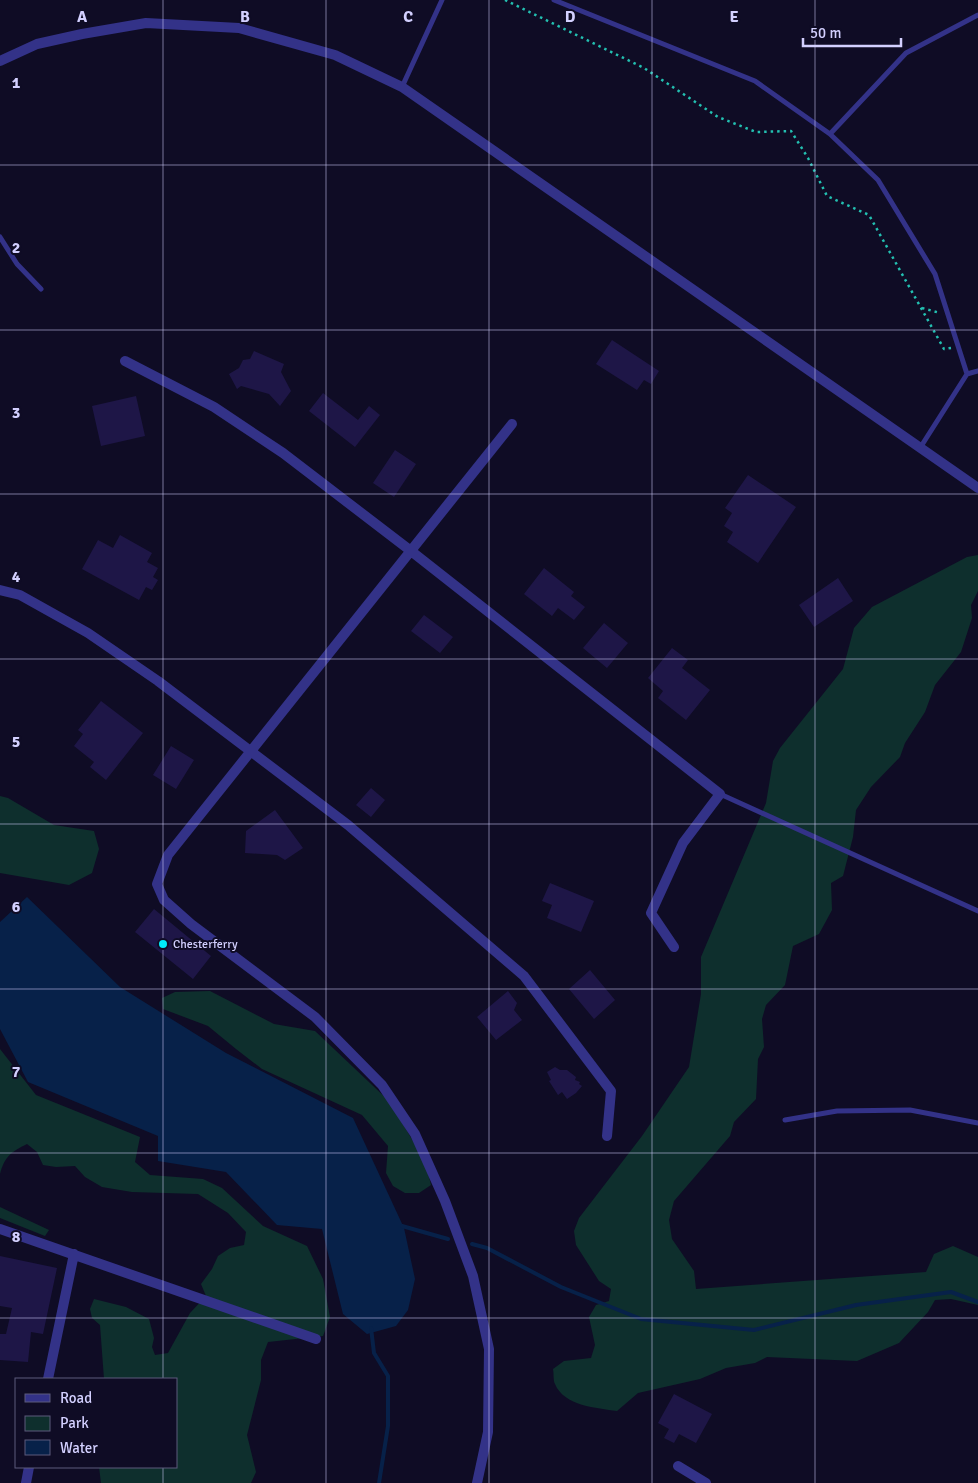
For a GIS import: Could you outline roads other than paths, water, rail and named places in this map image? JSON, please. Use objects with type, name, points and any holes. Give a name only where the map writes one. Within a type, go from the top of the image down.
[{"type":"street","points":[[0,61],[37,44],[146,23],[239,28],[335,55],[402,87],[978,488]]},
{"type":"street","points":[[125,361],[214,407],[283,453],[720,794],[683,843],[651,913],[674,947]]},
{"type":"street","points":[[477,1483],[488,1432],[489,1349],[473,1276],[445,1201],[415,1134],[382,1085],[316,1018],[191,924],[164,900],[157,884],[168,856],[512,424]]},
{"type":"street","points":[[0,590],[20,595],[88,633],[158,681],[348,825],[524,976],[611,1090],[607,1136]]},
{"type":"street","points":[[0,1229],[316,1339]]},
{"type":"street","points":[[48,1378],[74,1254]]},
{"type":"street","points":[[678,1466],[706,1483]]},
{"type":"street","points":[[26,1483],[29,1468]]},
{"type":"lane","points":[[402,87],[442,0]]},
{"type":"lane","points":[[554,0],[756,82],[830,134],[878,180],[935,274],[967,374]]},
{"type":"lane","points":[[830,134],[906,52],[978,15]]},
{"type":"lane","points":[[0,237],[17,264],[42,289]]},
{"type":"lane","points":[[920,448],[967,374],[978,371]]},
{"type":"lane","points":[[720,794],[978,911]]},
{"type":"lane","points":[[786,1120],[837,1111],[910,1110],[978,1122]]},
{"type":"water","points":[[27,897],[120,987],[226,1053],[353,1118],[404,1228],[415,1279],[408,1310],[396,1326],[367,1334],[343,1314],[322,1229],[277,1225],[226,1172],[158,1161],[158,1136],[28,1082],[0,1029],[0,922]]},
{"type":"waterway","points":[[402,1226],[448,1239]]},
{"type":"waterway","points":[[472,1244],[487,1248],[561,1287],[641,1319],[754,1330],[856,1305],[951,1292],[978,1302]]},
{"type":"waterway","points":[[371,1328],[374,1353],[388,1376],[388,1426],[379,1483]]},
{"type":"place","name":"Chesterferry","points":[[163,944]]}]
